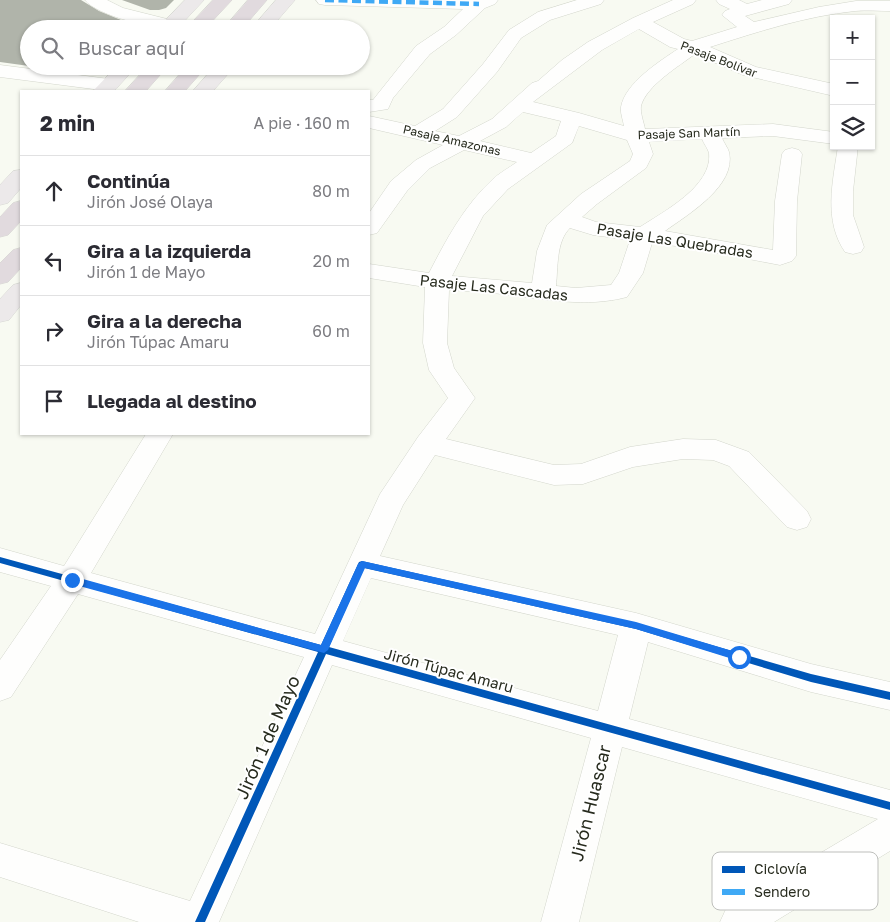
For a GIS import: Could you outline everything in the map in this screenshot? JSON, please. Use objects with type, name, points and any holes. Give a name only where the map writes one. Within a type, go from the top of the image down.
[{"type":"highway","points":[[204,20],[223,0]]},
{"type":"highway","points":[[240,20],[258,0]]},
{"type":"highway","points":[[136,90],[150,75]]},
{"type":"highway","points":[[176,90],[190,75]]},
{"type":"highway","points":[[0,230],[20,209]]},
{"type":"highway","points":[[0,277],[20,256]]},
{"type":"main road","points":[[174,20],[195,0]]},
{"type":"main road","points":[[268,20],[286,0]]},
{"type":"main road","points":[[106,88],[119,75]]},
{"type":"main road","points":[[204,90],[218,75]]},
{"type":"main road","points":[[0,198],[20,177]]},
{"type":"main road","points":[[0,314],[20,291]]},
{"type":"street","points":[[94,0],[117,12],[144,20]]},
{"type":"street","points":[[325,0],[484,2]]},
{"type":"street","points":[[420,132],[450,113],[490,68],[515,34],[544,16],[595,0]]},
{"type":"street","points":[[725,0],[748,19],[819,12],[852,3],[890,6]]},
{"type":"street","points":[[543,292],[548,252],[555,230],[590,199],[639,164],[643,154],[636,136],[631,107],[638,92],[659,72],[693,47],[783,0]]},
{"type":"street","points":[[370,106],[381,104],[384,97],[423,50],[450,31],[484,2]]},
{"type":"street","points":[[370,227],[399,186],[423,164],[499,123],[539,87],[545,85],[582,55],[676,2]]},
{"type":"street","name":"Pasaje Bolívar","points":[[639,22],[676,43],[693,47],[750,71],[830,89]]},
{"type":"street","points":[[0,70],[20,73]]},
{"type":"street","points":[[29,75],[106,88]]},
{"type":"street","points":[[0,83],[53,90]]},
{"type":"street","name":"Pasaje San Martín","points":[[518,105],[572,117],[636,136],[773,130],[830,137]]},
{"type":"street","name":"Jirón 1 de Mayo","points":[[198,922],[324,650],[390,502],[428,444],[462,398],[442,370],[434,343],[438,282],[456,243],[474,213],[500,184],[565,139],[572,117]]},
{"type":"street","name":"Pasaje Amazonas","points":[[370,122],[420,132],[535,160]]},
{"type":"street","points":[[642,236],[698,196],[714,178],[719,164],[719,152],[710,133]]},
{"type":"street","points":[[847,150],[842,191],[842,215],[853,247]]},
{"type":"street","name":"Pasaje Las Quebradas","points":[[566,219],[593,228],[691,241],[780,258],[784,256],[786,201],[792,154]]},
{"type":"street","name":"Pasaje Las Cascadas","points":[[370,271],[438,282],[576,296],[619,292],[630,273],[642,236]]},
{"type":"street","points":[[0,687],[72,580],[159,435]]},
{"type":"street","points":[[428,444],[554,475],[583,474],[630,457],[683,449],[716,450],[740,459],[798,519]]},
{"type":"street","name":"Jirón Túpac Amaru","points":[[0,560],[890,806]]},
{"type":"street","points":[[362,564],[636,626],[802,675],[890,696]]},
{"type":"street","name":"Jirón Huascar","points":[[560,922],[608,728],[636,626]]},
{"type":"street","points":[[855,852],[890,831]]},
{"type":"street","points":[[0,860],[198,922]]},
{"type":"street","points":[[739,922],[759,910]]},
{"type":"building","points":[[0,0],[81,0],[99,11],[121,20],[20,20],[20,65],[0,62]]},
{"type":"building","points":[[122,0],[174,0],[166,8],[150,10]]},
{"type":"marked path","points":[[325,0],[479,4]]},
{"type":"cycle path","points":[[0,560],[890,806]]},
{"type":"cycle path","points":[[200,922],[362,564],[636,626],[811,678],[890,696]]},
{"type":"route","points":[[72,580],[324,650],[362,564],[636,626],[739,657]]}]
